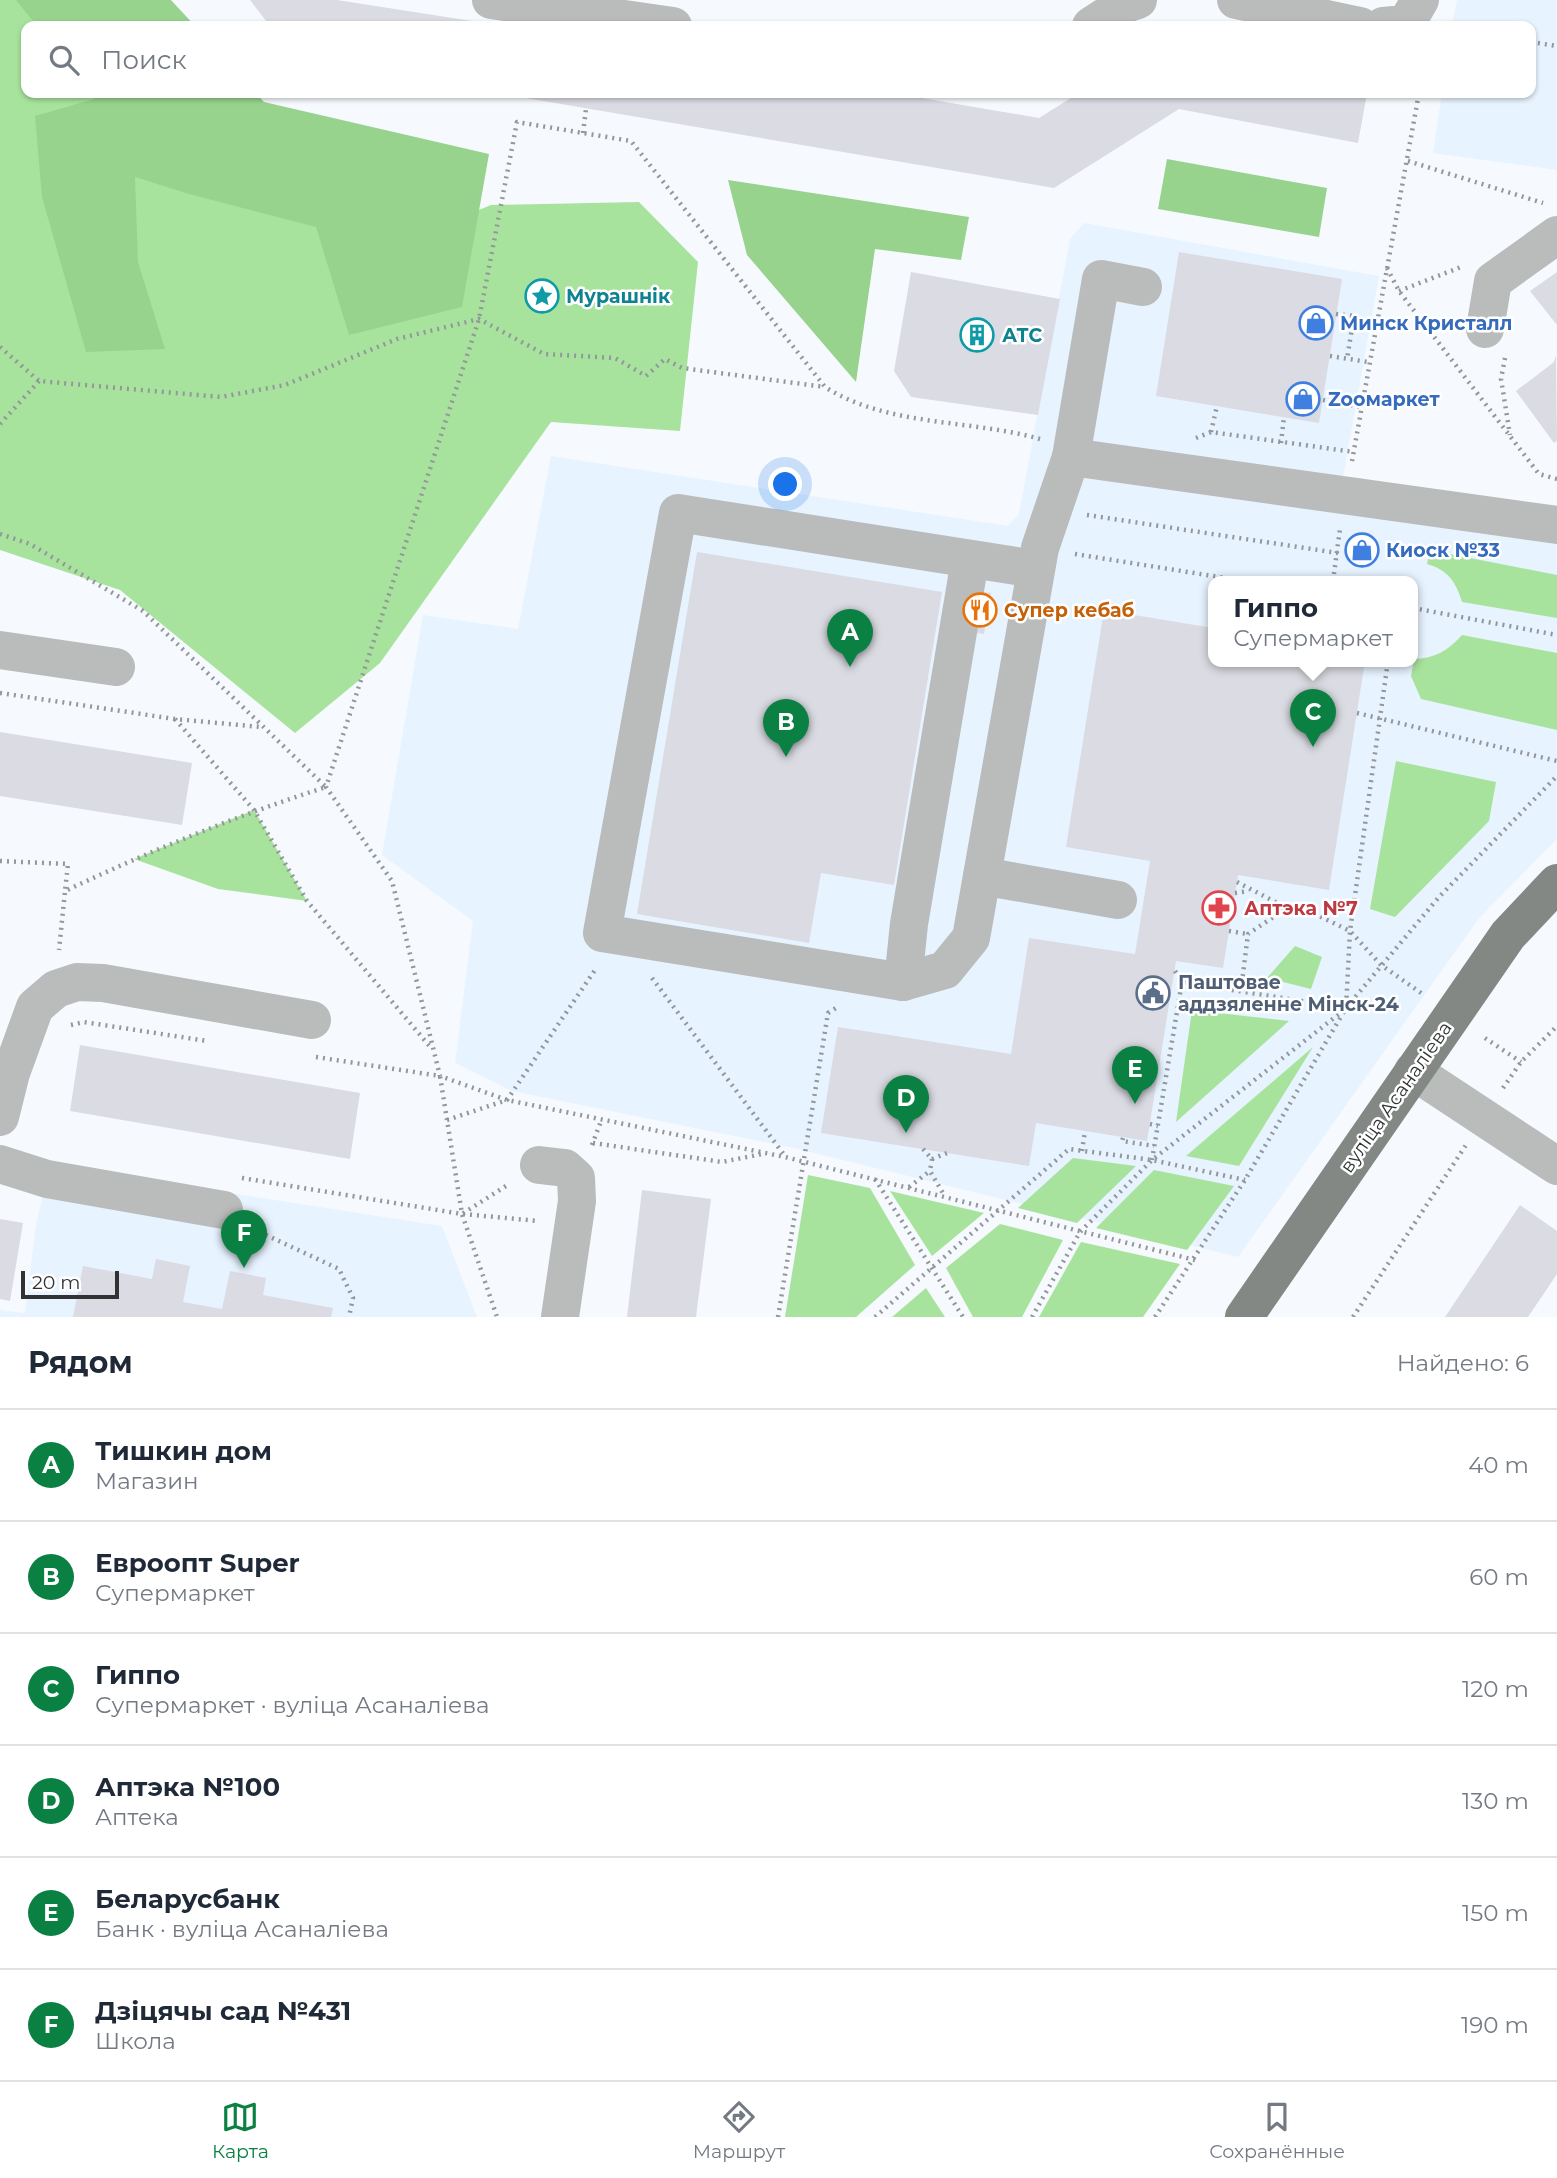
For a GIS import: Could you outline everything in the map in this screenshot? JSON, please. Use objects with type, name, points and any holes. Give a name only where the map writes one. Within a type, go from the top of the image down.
[{"type":"main road","name":"вуліца Асаналіева","points":[[1244,1317],[1508,935],[1557,884]]},
{"type":"lane","points":[[491,0],[602,8],[653,21]]},
{"type":"lane","points":[[1099,21],[1124,5],[1138,0]]},
{"type":"lane","points":[[1236,0],[1336,21]]},
{"type":"lane","points":[[1408,21],[1420,0]]},
{"type":"lane","points":[[1485,329],[1493,281],[1551,219]]},
{"type":"lane","points":[[1038,558],[970,560],[678,513],[602,933],[903,982],[945,970],[971,938],[1038,558],[1071,457],[1101,279],[1143,287]]},
{"type":"lane","points":[[1071,457],[1557,525]]},
{"type":"lane","points":[[903,982],[909,924],[970,560]]},
{"type":"lane","points":[[0,650],[116,667]]},
{"type":"lane","points":[[982,876],[1118,900]]},
{"type":"lane","points":[[0,1117],[11,1073],[35,1007],[56,989],[77,982],[103,983],[308,1038]]},
{"type":"lane","points":[[1413,1071],[1557,1166]]},
{"type":"lane","points":[[0,1164],[47,1179],[227,1193]]},
{"type":"lane","points":[[539,1165],[565,1168],[576,1178],[577,1201],[560,1317]]},
{"type":"path","points":[[1536,43],[1557,46]]},
{"type":"path","points":[[1352,464],[1368,362],[1418,98]]},
{"type":"path","points":[[583,133],[586,109]]},
{"type":"path","points":[[326,787],[479,318],[517,122],[631,141],[825,387],[848,402],[894,414],[1039,438],[1071,457]]},
{"type":"path","points":[[1408,160],[1551,219]]},
{"type":"path","points":[[1386,267],[1399,291],[1539,474],[1557,479]]},
{"type":"path","points":[[1336,314],[1354,316],[1347,359]]},
{"type":"path","points":[[0,347],[39,381],[221,397],[285,385],[397,339],[479,318],[544,354],[615,358],[646,376],[665,359],[682,368],[825,387]]},
{"type":"path","points":[[1330,356],[1368,362]]},
{"type":"path","points":[[0,424],[39,381]]},
{"type":"path","points":[[1322,400],[1361,407]]},
{"type":"path","points":[[1211,432],[1217,406]]},
{"type":"path","points":[[1281,443],[1284,417]]},
{"type":"path","points":[[1052,510],[1338,553]]},
{"type":"path","points":[[1334,576],[1341,524]]},
{"type":"path","points":[[0,534],[30,544],[143,611],[326,787],[392,881],[440,1076],[462,1214],[497,1317]]},
{"type":"path","points":[[1038,558],[1208,577]]},
{"type":"path","points":[[1418,609],[1557,635]]},
{"type":"path","points":[[1032,1317],[1080,1232],[1152,1160],[1346,1008],[1350,931],[1387,667]]},
{"type":"path","points":[[0,693],[175,719],[262,727]]},
{"type":"path","points":[[1357,713],[1557,761]]},
{"type":"path","points":[[175,719],[254,810],[307,901],[433,1050]]},
{"type":"path","points":[[1155,1317],[1195,1260],[1245,1180],[1346,1008],[1440,897],[1557,776]]},
{"type":"path","points":[[65,891],[134,859],[254,810],[326,787]]},
{"type":"path","points":[[0,861],[68,864],[56,989]]},
{"type":"path","points":[[1237,882],[1287,908],[1311,912],[1350,931],[1381,965],[1424,995]]},
{"type":"path","points":[[1235,893],[1250,891]]},
{"type":"path","points":[[1229,931],[1248,934],[1287,908]]},
{"type":"path","points":[[1241,990],[1248,934]]},
{"type":"path","points":[[619,935],[785,1157]]},
{"type":"path","points":[[1152,1160],[1182,982],[1175,971]]},
{"type":"path","points":[[1173,981],[1346,1008]]},
{"type":"path","points":[[62,1027],[84,1022],[221,1043]]},
{"type":"path","points":[[1353,1317],[1521,1062],[1557,1026]]},
{"type":"path","points":[[308,1038],[440,1076],[507,1100],[785,1157],[1195,1260]]},
{"type":"path","points":[[1485,1038],[1521,1062]]},
{"type":"path","points":[[447,1120],[507,1100]]},
{"type":"path","points":[[1150,1124],[1158,1126]]},
{"type":"path","points":[[1082,1151],[1085,1131]]},
{"type":"path","points":[[1126,1140],[1154,1146]]},
{"type":"path","points":[[593,1143],[722,1162],[767,1153]]},
{"type":"path","points":[[923,1149],[932,1159]]},
{"type":"path","points":[[875,1317],[1069,1149],[1152,1160],[1245,1180]]},
{"type":"path","points":[[932,1159],[947,1153]]},
{"type":"path","points":[[932,1159],[930,1171],[944,1195]]},
{"type":"path","points":[[778,1317],[802,1161]]},
{"type":"path","points":[[462,1214],[539,1165]]},
{"type":"path","points":[[909,1187],[930,1171]]},
{"type":"path","points":[[874,1178],[963,1317]]},
{"type":"path","points":[[349,1317],[353,1298],[339,1269],[228,1217],[227,1193],[573,1224]]},
{"type":"shaded area","points":[[1457,0],[1557,0],[1557,170],[1433,153],[1441,98],[1536,98],[1536,21],[1453,21]]},
{"type":"shaded area","points":[[1084,223],[1379,276],[1337,511],[1557,544],[1557,839],[1480,917],[1238,1257],[794,1148],[512,1091],[455,1063],[473,921],[382,855],[423,615],[518,629],[551,456],[1008,526],[1019,514],[1070,239]]},
{"type":"shaded area","points":[[50,1165],[442,1226],[477,1317],[0,1317],[0,1310],[25,1313],[36,1224]]},
{"type":"green space","points":[[0,0],[129,0],[145,21],[21,21],[21,98],[206,98],[396,244],[491,205],[639,202],[698,262],[680,431],[551,422],[380,663],[295,733],[120,590],[0,550]]},
{"type":"green space","points":[[16,0],[171,0],[190,21],[33,21]]},
{"type":"green space","points":[[260,98],[264,102],[489,154],[462,307],[349,335],[316,227],[135,177],[138,262],[165,349],[86,352],[42,197],[35,116],[94,99]]},
{"type":"green space","points":[[1167,159],[1327,188],[1319,237],[1158,209]]},
{"type":"green space","points":[[728,180],[969,217],[961,260],[875,249],[856,382],[747,255]]},
{"type":"green space","points":[[1430,550],[1557,575],[1557,618],[1462,602],[1450,578],[1427,564]]},
{"type":"green space","points":[[1462,635],[1557,653],[1557,730],[1421,699],[1411,676],[1413,667],[1418,667],[1418,658],[1441,653]]},
{"type":"green space","points":[[1396,761],[1496,782],[1489,821],[1395,917],[1370,909]]},
{"type":"green space","points":[[254,810],[307,901],[218,889],[134,859]]},
{"type":"green space","points":[[1295,946],[1322,957],[1311,989],[1267,978]]},
{"type":"green space","points":[[1192,1010],[1289,1021],[1176,1122]]},
{"type":"green space","points":[[1313,1047],[1239,1166],[1186,1156]]},
{"type":"green space","points":[[1073,1158],[1136,1166],[1077,1223],[1018,1208]]},
{"type":"green space","points":[[1154,1170],[1234,1186],[1187,1250],[1096,1228]]},
{"type":"green space","points":[[808,1175],[870,1188],[915,1265],[856,1317],[785,1317]]},
{"type":"green space","points":[[890,1191],[984,1213],[932,1256]]},
{"type":"green space","points":[[1000,1224],[1063,1240],[1022,1317],[973,1317],[946,1268]]},
{"type":"green space","points":[[1081,1242],[1180,1264],[1143,1317],[1039,1317]]},
{"type":"green space","points":[[926,1288],[945,1317],[892,1317]]},
{"type":"building","points":[[250,0],[337,0],[472,21],[266,21]]},
{"type":"building","points":[[526,98],[922,98],[1039,118],[1071,98],[1366,98],[1358,143],[1179,109],[1054,188]]},
{"type":"building","points":[[1179,252],[1342,279],[1319,423],[1156,396]]},
{"type":"building","name":"АТС","points":[[911,272],[1060,299],[1038,415],[911,397],[894,371]]},
{"type":"building","points":[[1557,272],[1557,325],[1530,291]]},
{"type":"building","points":[[1556,355],[1557,441],[1554,443],[1516,391],[1554,362]]},
{"type":"building","points":[[697,552],[942,592],[894,885],[821,873],[809,943],[637,914]]},
{"type":"building","points":[[972,590],[991,593],[984,634],[965,631]]},
{"type":"building","points":[[1104,610],[1208,627],[1208,667],[1364,667],[1329,890],[1238,875],[1223,968],[1176,961],[1147,1141],[1036,1123],[1029,1166],[821,1133],[838,1027],[1011,1054],[1029,938],[1135,954],[1150,861],[1066,847]]},
{"type":"building","points":[[0,732],[192,763],[182,825],[0,796]]},
{"type":"building","points":[[80,1045],[360,1093],[350,1159],[70,1111]]},
{"type":"building","points":[[642,1190],[711,1199],[696,1317],[627,1317]]},
{"type":"building","points":[[1520,1205],[1557,1231],[1557,1274],[1528,1317],[1445,1317]]},
{"type":"building","points":[[0,1219],[23,1223],[10,1301],[0,1299]]},
{"type":"building","points":[[156,1259],[190,1266],[183,1302],[222,1309],[230,1271],[266,1278],[263,1295],[333,1308],[331,1317],[73,1317],[83,1266],[152,1279]]},
{"type":"place","name":"Мурашнік","points":[[542,296]]},
{"type":"place","name":"Минск Кристалл","points":[[1316,323]]},
{"type":"place","name":"АТС","points":[[977,335]]},
{"type":"place","name":"Zooмаркет","points":[[1303,399]]},
{"type":"place","name":"Киоск №33","points":[[1362,550]]},
{"type":"place","name":"Супер кебаб","points":[[980,610]]},
{"type":"place","name":"Тишкин дом","points":[[850,667]]},
{"type":"place","name":"Гиппо","points":[[1313,747]]},
{"type":"place","name":"Евроопт Super","points":[[786,757]]},
{"type":"place","name":"Аптэка №7","points":[[1219,908]]},
{"type":"place","name":"Паштовае аддзяленне Мінск-24","points":[[1153,993]]},
{"type":"place","name":"Беларусбанк","points":[[1135,1104]]},
{"type":"place","name":"Аптэка №100","points":[[906,1133]]},
{"type":"place","name":"Дзіцячы сад №431","points":[[244,1268]]}]
